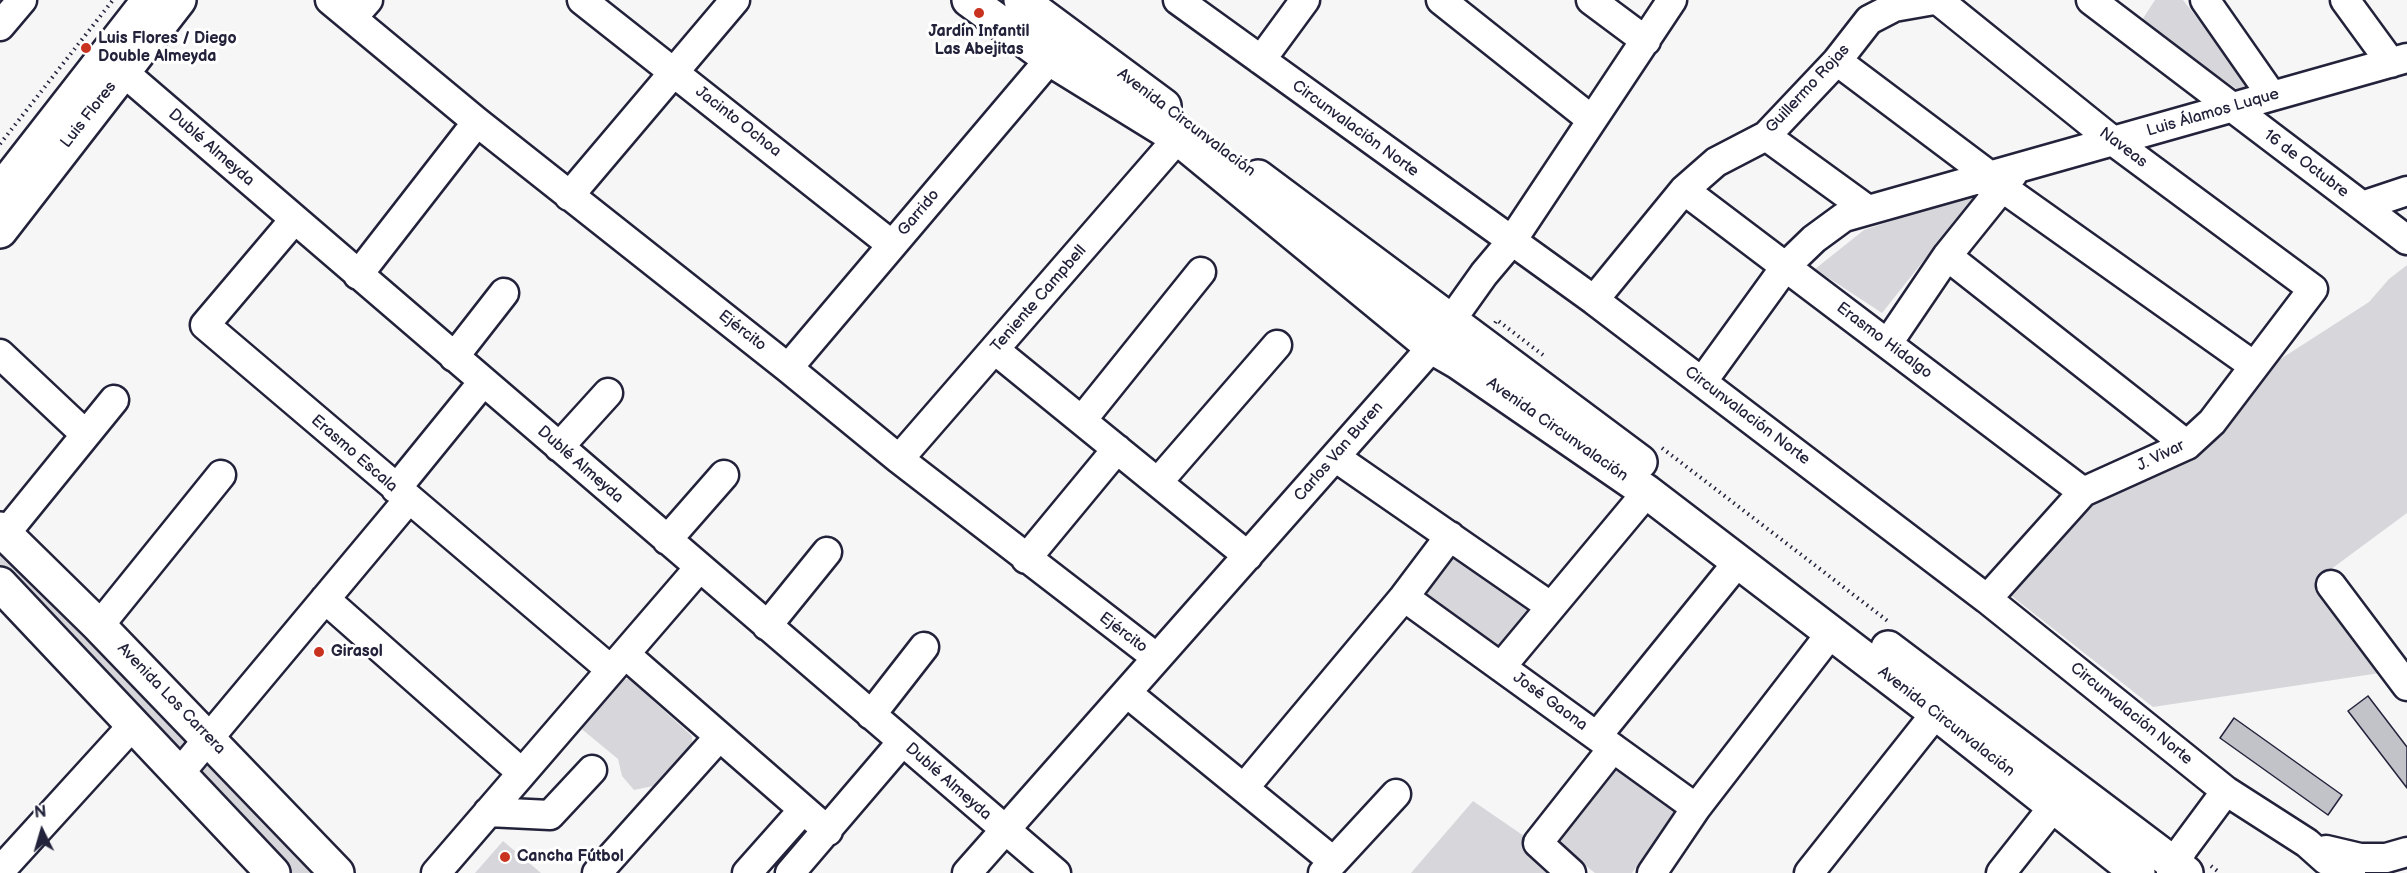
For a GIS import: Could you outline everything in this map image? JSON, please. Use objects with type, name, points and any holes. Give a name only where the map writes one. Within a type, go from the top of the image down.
[{"type":"main road","name":"Luis Flores","points":[[0,231],[114,64],[149,0]]},
{"type":"main road","name":"Luis Flores","points":[[0,191],[114,64],[179,0]]},
{"type":"main road","name":"Avenida Circunvalación","points":[[969,0],[1050,59],[1178,138],[1432,347],[1458,362],[1647,492],[1936,713],[2138,873]]},
{"type":"main road","name":"Avenida Circunvalación","points":[[1021,0],[2179,864]]},
{"type":"main road","name":"Avenida Los Carrera","points":[[2,531],[210,739],[337,873]]},
{"type":"main road","points":[[0,584],[273,873]]},
{"type":"street","points":[[0,26],[22,0]]},
{"type":"street","name":"Ejército","points":[[330,0],[360,9],[477,122],[788,368],[899,459],[1157,658]]},
{"type":"street","name":"Jacinto Ochoa","points":[[582,0],[892,245]]},
{"type":"street","points":[[569,196],[735,0]]},
{"type":"street","name":"Circunvalación Norte","points":[[1178,0],[1594,300],[1987,599],[2226,791],[2307,843]]},
{"type":"street","points":[[1261,60],[1305,0]]},
{"type":"street","points":[[1441,0],[1592,120]]},
{"type":"street","points":[[1591,0],[1646,41]]},
{"type":"street","name":"Carlos Van Buren","points":[[967,873],[1432,347],[1450,320],[1511,242],[1672,0]]},
{"type":"street","name":"Guillermo Rojas","points":[[1594,300],[1684,190],[1716,162],[1766,136],[1837,61],[1869,20],[1894,7],[1936,0]]},
{"type":"street","name":"Naveas","points":[[1936,0],[2113,141],[2313,289]]},
{"type":"street","name":"16 de Octubre","points":[[2091,0],[2407,240]]},
{"type":"street","points":[[2205,0],[2272,96]]},
{"type":"street","points":[[2345,0],[2399,61]]},
{"type":"street","name":"Garrido","points":[[788,368],[1050,59]]},
{"type":"street","points":[[1837,61],[2254,366]]},
{"type":"street","name":"Luis Álamos Luque","points":[[1702,382],[1786,266],[1814,239],[1844,217],[1997,178],[2113,141],[2399,61]]},
{"type":"street","name":"Dublé Almeyda","points":[[114,64],[1056,873]]},
{"type":"street","points":[[358,274],[477,122]]},
{"type":"street","points":[[1766,136],[1868,210]]},
{"type":"street","name":"Teniente Campbell","points":[[899,459],[1178,138]]},
{"type":"street","points":[[1888,344],[1997,178]]},
{"type":"street","name":"Erasmo Hidalgo","points":[[1684,190],[2084,492]]},
{"type":"street","points":[[2362,206],[2407,191]]},
{"type":"street","name":"Erasmo Escala","points":[[294,220],[205,325],[402,495],[618,662],[719,736],[828,831]]},
{"type":"street","points":[[1947,256],[2187,445]]},
{"type":"street","points":[[1082,420],[1201,272]]},
{"type":"street","name":"J. Vivar","points":[[1987,599],[2084,492],[2187,445],[2212,422],[2313,289]]},
{"type":"street","points":[[454,357],[504,293]]},
{"type":"street","points":[[1158,482],[1277,345]]},
{"type":"street","points":[[995,350],[1248,555]]},
{"type":"street","points":[[0,354],[85,434]]},
{"type":"street","points":[[178,775],[325,599],[483,382]]},
{"type":"street","points":[[559,447],[608,393]]},
{"type":"street","points":[[2,531],[114,400]]},
{"type":"street","points":[[1026,559],[1118,449]]},
{"type":"street","points":[[1335,457],[1550,606]]},
{"type":"street","points":[[99,626],[221,475]]},
{"type":"street","points":[[667,540],[724,475]]},
{"type":"street","points":[[1501,667],[1647,492]]},
{"type":"street","points":[[1244,788],[1404,597],[1450,536]]},
{"type":"street","points":[[767,626],[827,552]]},
{"type":"street","points":[[1571,873],[1538,843],[1605,742],[1738,562]]},
{"type":"street","points":[[436,873],[699,568]]},
{"type":"street","points":[[2331,585],[2407,686]]},
{"type":"street","name":"José Gaona","points":[[1404,597],[1696,808]]},
{"type":"street","points":[[325,599],[522,773]]},
{"type":"street","points":[[1652,873],[1696,808],[1831,633]]},
{"type":"street","points":[[871,715],[924,647]]},
{"type":"street","points":[[1127,693],[1244,788],[1328,867],[1396,794]]},
{"type":"street","points":[[1809,873],[1936,713]]},
{"type":"street","points":[[0,871],[133,725]]},
{"type":"street","points":[[597,873],[719,736]]},
{"type":"street","points":[[790,873],[902,742]]},
{"type":"street","points":[[488,812],[550,815],[592,770]]},
{"type":"street","points":[[2179,864],[2226,791]]},
{"type":"street","points":[[2001,873],[2054,806]]},
{"type":"street","points":[[747,873],[803,810]]},
{"type":"street","points":[[2307,843],[2360,858],[2386,858],[2407,852]]},
{"type":"street","points":[[2307,843],[2326,860],[2351,873]]},
{"type":"path","points":[[0,144],[113,0]]},
{"type":"path","points":[[1479,341],[1497,320],[1545,356]]},
{"type":"path","points":[[1658,445],[1895,627]]},
{"type":"path","points":[[2179,864],[2220,873]]},
{"type":"shaded area","points":[[2155,0],[2183,0],[2250,85],[2237,89],[2140,23]]},
{"type":"shaded area","points":[[1978,192],[1882,313],[1815,269],[1864,230]]},
{"type":"shaded area","points":[[2407,265],[2407,513],[2315,581],[2380,673],[2153,707],[2009,594],[2087,506],[2247,398],[2279,360],[2369,302],[2389,279]]},
{"type":"shaded area","points":[[0,537],[329,873],[281,873],[0,576]]},
{"type":"shaded area","points":[[1451,555],[1529,609],[1498,648],[1420,595]]},
{"type":"shaded area","points":[[629,679],[692,736],[692,747],[658,785],[634,790],[622,776],[618,759],[578,726],[617,680]]},
{"type":"shaded area","points":[[1614,768],[1675,810],[1632,873],[1595,873],[1556,843]]},
{"type":"shaded area","points":[[1473,801],[1524,836],[1563,873],[1411,873]]},
{"type":"shaded area","name":"Cancha Fútbol","points":[[503,841],[541,873],[475,873]]},
{"type":"building","points":[[2368,696],[2407,747],[2407,788],[2348,711]]},
{"type":"building","points":[[2234,718],[2342,795],[2328,815],[2220,738]]},
{"type":"place","name":"Jardín Infantil Las Abejitas","points":[[979,13]]},
{"type":"place","name":"Luis Flores / Diego Double Almeyda","points":[[86,48]]},
{"type":"place","name":"Girasol","points":[[319,652]]},
{"type":"place","name":"Cancha Fútbol","points":[[505,857]]}]
